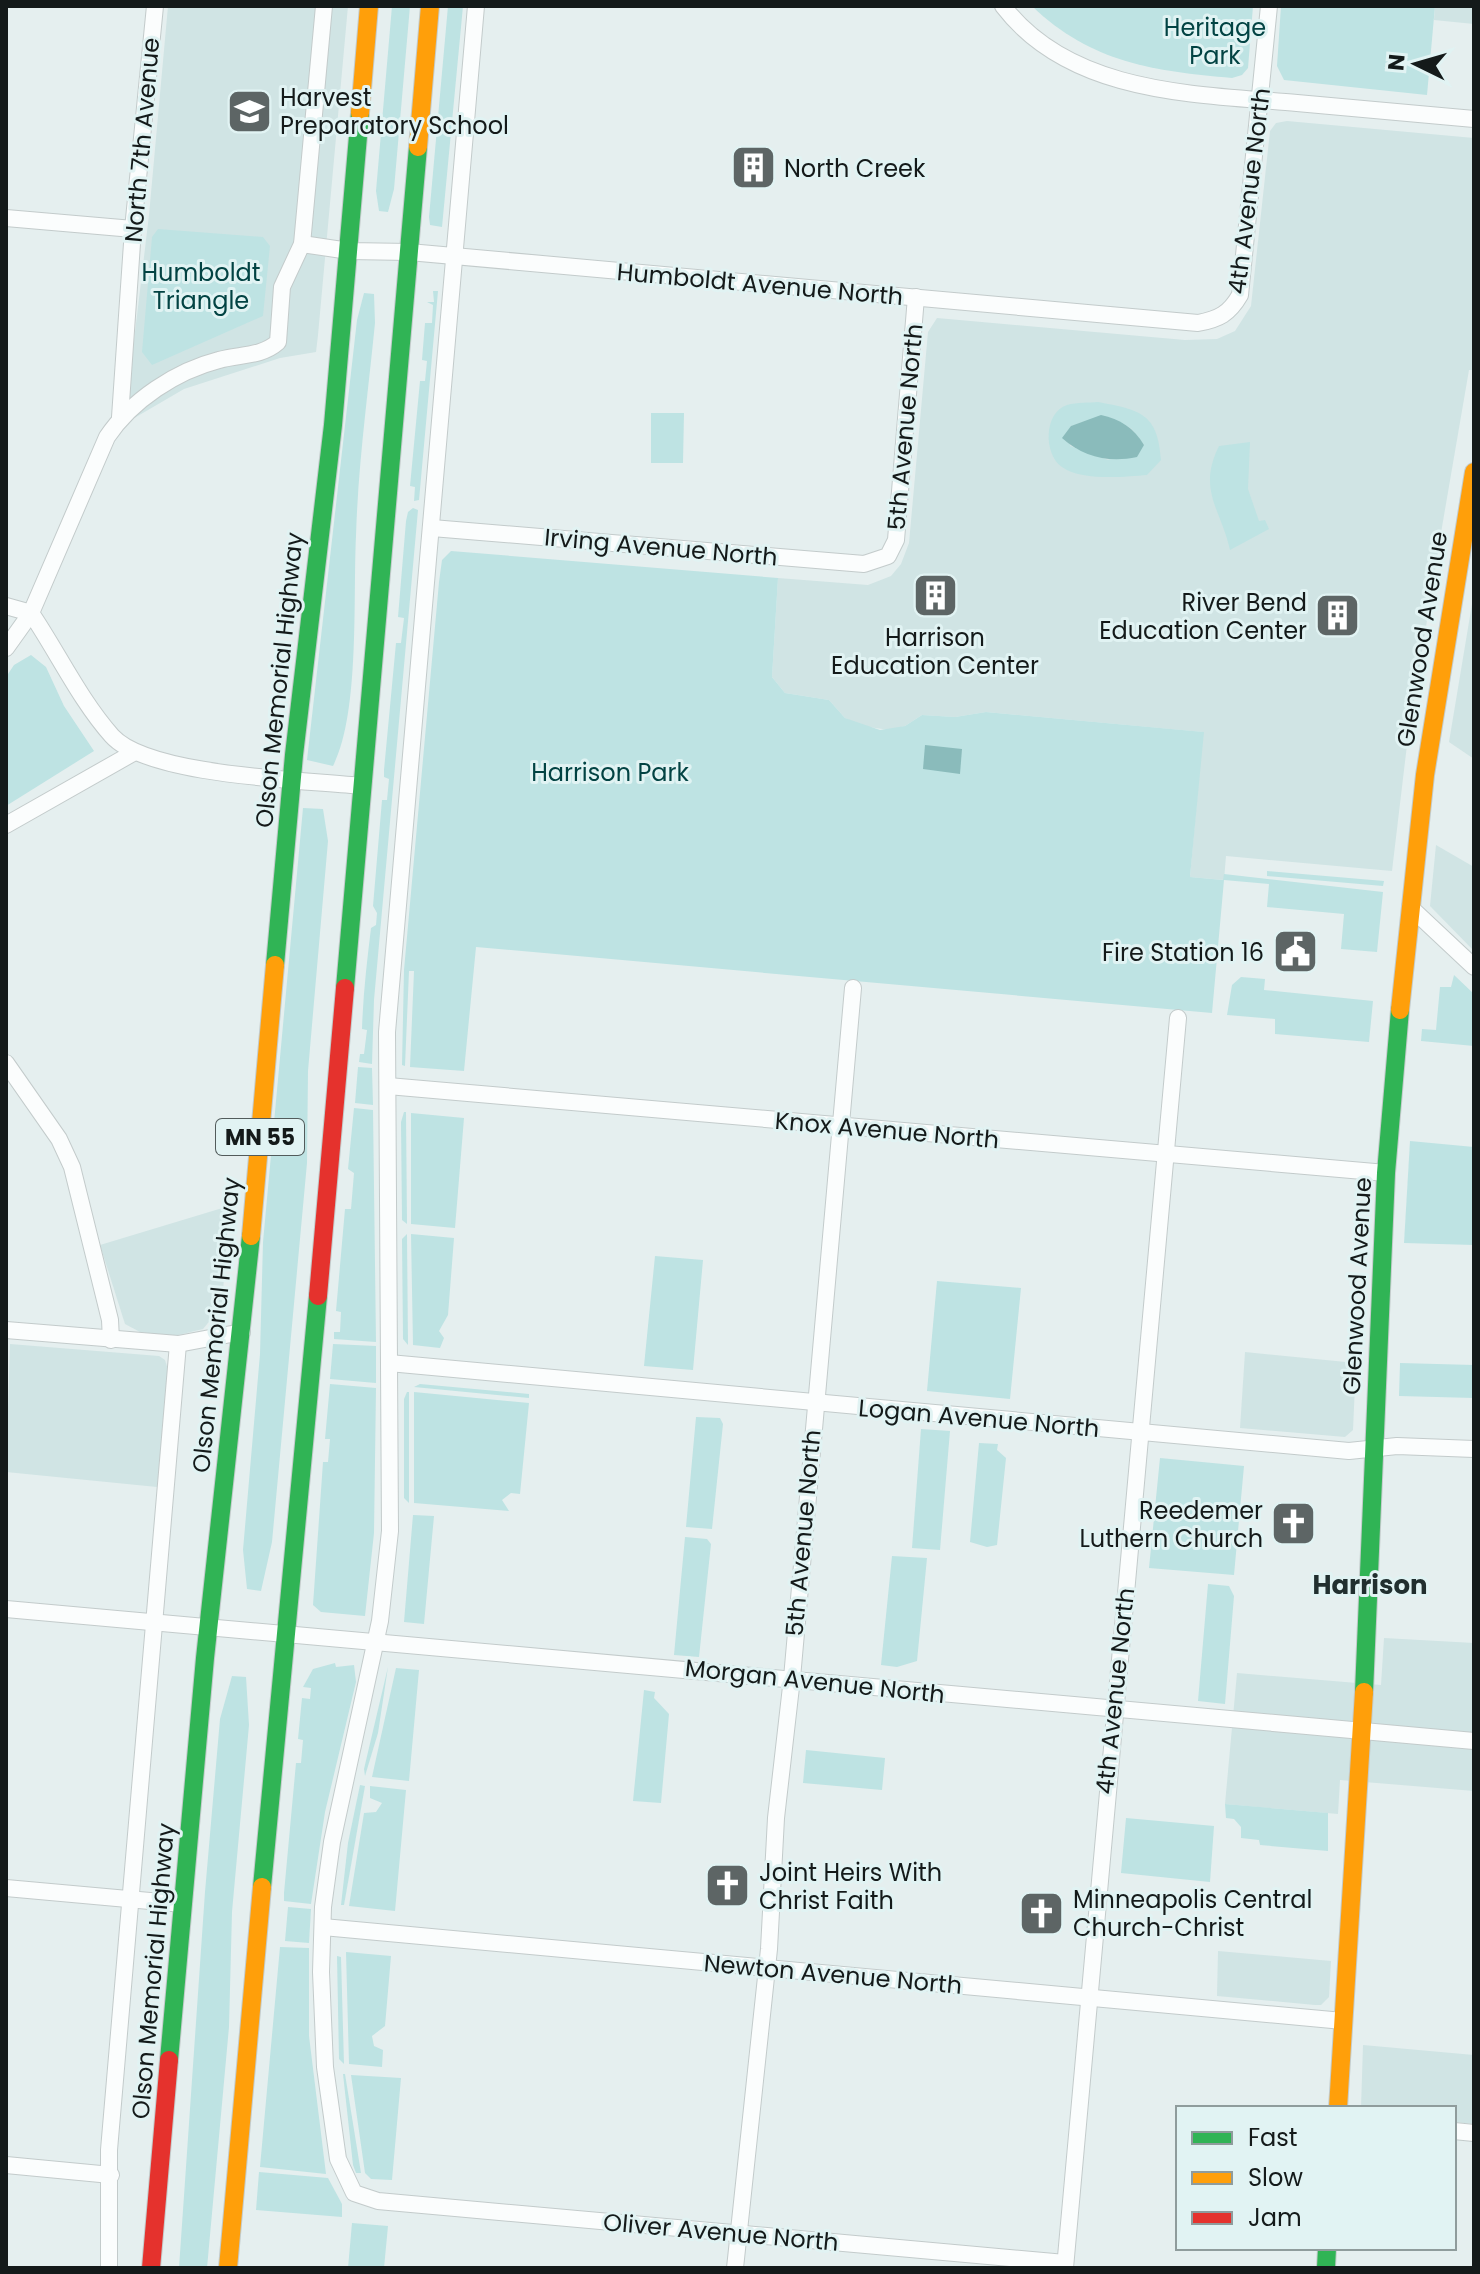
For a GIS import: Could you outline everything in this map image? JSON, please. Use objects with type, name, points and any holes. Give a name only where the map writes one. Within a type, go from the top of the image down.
[{"type":"main road","name":"Olson Memorial Highway","points":[[151,2268],[209,1628],[242,1332],[291,779],[333,425],[369,6]]},
{"type":"main road","name":"MN 55","points":[[228,2268],[286,1633],[292,1598],[430,6]]},
{"type":"main road","name":"Glenwood Avenue","points":[[1338,2106],[1363,1731],[1386,1173],[1425,775],[1466,566],[1474,472]]},
{"type":"street","name":"North 7th Avenue","points":[[120,417],[133,229],[155,6]]},
{"type":"street","points":[[6,648],[31,613],[107,437],[120,417],[189,369],[220,359],[267,351],[278,342],[282,287],[302,244],[324,6]]},
{"type":"street","points":[[323,1927],[332,1842],[376,1643],[390,1531],[388,1086],[393,947],[476,6]]},
{"type":"street","points":[[1003,6],[1042,41],[1080,66],[1160,91],[1474,119]]},
{"type":"street","name":"4th Avenue North","points":[[1218,319],[1231,310],[1240,295],[1269,6]]},
{"type":"street","points":[[6,218],[133,229]]},
{"type":"street","name":"Humboldt Avenue North","points":[[302,244],[349,251],[409,252],[1198,323],[1218,319]]},
{"type":"street","name":"5th Avenue North","points":[[888,556],[896,540],[916,297]]},
{"type":"street","name":"Irving Avenue North","points":[[432,528],[864,564],[888,556]]},
{"type":"street","points":[[6,606],[31,613],[77,688],[112,737],[133,753],[222,772],[361,786]]},
{"type":"street","points":[[6,825],[133,753]]},
{"type":"street","points":[[1410,907],[1474,967]]},
{"type":"street","name":"5th Avenue North","points":[[735,2268],[767,1968],[776,1818],[792,1678],[853,988]]},
{"type":"street","name":"4th Avenue North","points":[[1065,2266],[1178,1018]]},
{"type":"street","points":[[6,1063],[59,1139],[72,1167],[110,1320],[111,1340]]},
{"type":"street","name":"Knox Avenue North","points":[[388,1086],[1386,1173]]},
{"type":"street","points":[[6,1330],[178,1344],[242,1332]]},
{"type":"street","points":[[109,2268],[109,2150],[178,1344]]},
{"type":"street","name":"Logan Avenue North","points":[[389,1363],[1349,1451],[1374,1448],[1474,1449]]},
{"type":"street","name":"Morgan Avenue North","points":[[6,1609],[1474,1741]]},
{"type":"street","points":[[6,1888],[183,1904]]},
{"type":"street","name":"Newton Avenue North","points":[[323,1927],[1343,2021]]},
{"type":"street","name":"Oliver Avenue North","points":[[323,1927],[322,2026],[338,2159],[354,2193],[378,2201],[1065,2266]]},
{"type":"street","points":[[6,2165],[111,2175]]},
{"type":"shaded area","name":"Harvest Preparatory School","points":[[168,6],[348,6],[318,335],[316,352],[280,358],[184,389],[124,424],[149,215]]},
{"type":"shaded area","points":[[1435,6],[1474,6],[1474,24],[1434,20]]},
{"type":"shaded area","points":[[1287,121],[1474,138],[1474,370],[1469,370],[1442,527],[1407,745],[1392,871],[1226,856],[1224,880],[1190,877],[1203,732],[986,712],[955,717],[922,715],[905,726],[889,730],[862,726],[845,718],[829,700],[785,693],[772,677],[778,578],[868,585],[891,576],[901,564],[909,543],[928,332],[937,318],[1185,340],[1217,339],[1235,331],[1251,306],[1270,131],[1276,123]]},
{"type":"shaded area","points":[[1101,415],[1120,422],[1136,434],[1144,445],[1137,457],[1097,457],[1079,450],[1062,438],[1071,426]]},
{"type":"shaded area","points":[[1474,592],[1474,759],[1449,742]]},
{"type":"shaded area","points":[[925,745],[962,749],[960,774],[923,769]]},
{"type":"shaded area","points":[[1436,845],[1474,867],[1474,951],[1430,906]]},
{"type":"shaded area","points":[[229,1206],[222,1306],[203,1329],[174,1336],[140,1332],[125,1324],[100,1245]]},
{"type":"shaded area","points":[[10,1344],[159,1356],[165,1360],[169,1373],[157,1487],[6,1472]]},
{"type":"shaded area","points":[[1245,1352],[1356,1363],[1353,1430],[1345,1437],[1240,1428]]},
{"type":"shaded area","points":[[1384,1638],[1474,1643],[1474,1791],[1340,1780],[1338,1814],[1225,1804],[1237,1673],[1381,1685]]},
{"type":"shaded area","points":[[1218,1951],[1331,1961],[1329,1997],[1321,2005],[1315,2005],[1217,1996]]},
{"type":"shaded area","points":[[1363,2045],[1474,2055],[1474,2124],[1456,2122],[1456,2106],[1361,2106]]},
{"type":"green space","points":[[392,6],[410,6],[394,189],[388,212],[379,211],[376,191]]},
{"type":"green space","points":[[448,6],[463,6],[442,227],[430,225],[429,217]]},
{"type":"green space","name":"Heritage Park","points":[[1032,6],[1253,6],[1248,68],[1242,75],[1232,78],[1176,72],[1125,61],[1077,40]]},
{"type":"green space","name":"Heritage Park","points":[[1281,6],[1435,6],[1427,95],[1284,80],[1277,66]]},
{"type":"green space","name":"Humboldt Triangle","points":[[158,229],[263,237],[270,246],[263,316],[152,365],[142,352],[152,237]]},
{"type":"green space","points":[[433,291],[438,291],[419,500],[414,501],[415,487],[410,486],[420,381],[425,381],[427,361],[422,360],[425,323],[432,323],[433,305],[427,302],[434,302]]},
{"type":"green space","points":[[364,293],[374,294],[375,323],[359,483],[354,654],[348,717],[333,766],[307,760],[357,320]]},
{"type":"green space","points":[[1098,402],[1136,411],[1151,423],[1156,432],[1161,460],[1147,475],[1091,476],[1070,471],[1056,461],[1049,444],[1050,424],[1054,416],[1067,405]],"holes":[[[1085,421],[1131,428],[1144,445],[1108,460],[1070,446],[1071,426]]]},
{"type":"green space","points":[[651,413],[684,413],[683,463],[651,463]]},
{"type":"green space","points":[[1250,442],[1248,489],[1259,521],[1265,520],[1269,529],[1230,550],[1213,499],[1210,475],[1219,446]]},
{"type":"green space","points":[[413,508],[418,510],[374,1000],[372,1064],[359,1062],[360,1054],[364,1054],[367,1030],[362,1029],[363,1004],[371,928],[376,925],[377,913],[373,906],[382,800],[387,800],[389,779],[384,777],[384,770],[396,643],[401,643],[404,618],[398,617],[406,521],[408,512]]},
{"type":"green space","name":"Harrison Park","points":[[451,551],[778,578],[772,677],[785,693],[829,700],[845,718],[880,730],[905,726],[922,715],[955,717],[986,712],[1204,732],[1190,877],[1223,880],[1224,874],[1383,892],[1377,952],[1341,949],[1344,914],[1267,907],[1269,884],[1224,880],[1212,1013],[476,947],[464,1071],[410,1067],[414,971],[409,971],[405,1066],[402,1065],[404,970],[439,582],[442,560]]},
{"type":"green space","points":[[31,655],[46,667],[64,706],[94,751],[6,806],[6,677],[14,665]]},
{"type":"green space","points":[[303,808],[323,809],[328,841],[308,1071],[307,1163],[272,1542],[261,1591],[247,1589],[243,1550],[260,1354],[263,1242]]},
{"type":"green space","points":[[1267,871],[1384,881],[1383,886],[1267,876]]},
{"type":"green space","points":[[1454,975],[1474,994],[1474,1046],[1421,1041],[1422,1029],[1436,1030],[1440,987],[1451,987]]},
{"type":"green space","points":[[1241,977],[1265,979],[1264,990],[1373,1001],[1369,1042],[1275,1034],[1275,1019],[1227,1015],[1232,985]]},
{"type":"green space","points":[[358,1067],[372,1068],[373,1105],[355,1103]]},
{"type":"green space","points":[[354,1108],[373,1110],[376,1342],[334,1339],[334,1332],[340,1332],[341,1312],[336,1311],[345,1209],[351,1209],[354,1173],[348,1169]]},
{"type":"green space","points":[[404,1112],[407,1224],[402,1220],[401,1122]]},
{"type":"green space","points":[[411,1113],[464,1118],[455,1228],[411,1224]]},
{"type":"green space","points":[[1410,1141],[1474,1147],[1474,1245],[1404,1243]]},
{"type":"green space","points":[[407,1234],[408,1345],[403,1339],[402,1239]]},
{"type":"green space","points":[[411,1234],[454,1238],[448,1315],[439,1331],[444,1338],[440,1348],[413,1345]]},
{"type":"green space","points":[[655,1256],[703,1260],[693,1370],[644,1366]]},
{"type":"green space","points":[[937,1281],[1021,1288],[1010,1399],[927,1391]]},
{"type":"green space","points":[[333,1344],[376,1346],[376,1383],[330,1379]]},
{"type":"green space","points":[[1400,1363],[1474,1365],[1474,1398],[1399,1396]]},
{"type":"green space","points":[[330,1384],[376,1388],[374,1533],[365,1616],[321,1612],[313,1605],[323,1462],[328,1462],[330,1439],[325,1439]]},
{"type":"green space","points":[[420,1384],[529,1394],[529,1398],[414,1387]]},
{"type":"green space","points":[[407,1392],[409,1503],[404,1498],[404,1399]]},
{"type":"green space","points":[[414,1392],[529,1403],[520,1494],[511,1493],[502,1500],[509,1511],[414,1503]]},
{"type":"green space","points":[[696,1417],[720,1418],[723,1424],[712,1529],[686,1527]]},
{"type":"green space","points":[[921,1429],[950,1431],[940,1550],[912,1548]]},
{"type":"green space","points":[[979,1443],[998,1444],[997,1450],[1006,1458],[997,1545],[987,1547],[970,1542]]},
{"type":"green space","points":[[1160,1458],[1244,1466],[1234,1575],[1149,1568]]},
{"type":"green space","points":[[413,1515],[434,1516],[424,1624],[404,1622]]},
{"type":"green space","points":[[685,1537],[707,1539],[711,1544],[699,1657],[674,1655]]},
{"type":"green space","points":[[892,1556],[927,1558],[917,1661],[897,1667],[881,1665]]},
{"type":"green space","points":[[1208,1584],[1229,1586],[1234,1596],[1225,1704],[1198,1701]]},
{"type":"green space","points":[[335,1663],[336,1667],[354,1665],[356,1682],[325,1812],[311,1904],[284,1901],[296,1763],[301,1763],[303,1740],[298,1739],[302,1698],[310,1699],[311,1688],[303,1687],[313,1669]]},
{"type":"green space","points":[[388,1667],[378,1733],[365,1776],[364,1769]]},
{"type":"green space","points":[[396,1668],[419,1670],[409,1781],[372,1777]]},
{"type":"green space","points":[[232,1676],[246,1677],[249,1725],[232,1912],[229,2027],[207,2268],[179,2268],[220,1719]]},
{"type":"green space","points":[[644,1690],[655,1692],[654,1698],[669,1714],[661,1803],[633,1801]]},
{"type":"green space","points":[[806,1750],[885,1758],[882,1790],[803,1783]]},
{"type":"green space","points":[[360,1785],[365,1786],[344,1905],[341,1905],[348,1843]]},
{"type":"green space","points":[[370,1786],[406,1790],[395,1911],[349,1906],[364,1813],[376,1812],[382,1803],[370,1798]]},
{"type":"green space","points":[[1225,1804],[1328,1813],[1328,1851],[1260,1845],[1259,1840],[1241,1838],[1241,1827],[1234,1819],[1226,1818]]},
{"type":"green space","points":[[1126,1818],[1214,1826],[1210,1882],[1121,1873]]},
{"type":"green space","points":[[288,1907],[311,1909],[309,1943],[285,1941]]},
{"type":"green space","points":[[280,1947],[309,1948],[309,2036],[326,2174],[260,2167]]},
{"type":"green space","points":[[346,1952],[391,1956],[385,2026],[372,2036],[374,2046],[383,2050],[382,2067],[349,2064]]},
{"type":"green space","points":[[337,1956],[341,1957],[344,2064],[339,2059]]},
{"type":"green space","points":[[343,2074],[361,2173],[356,2173],[353,2165]]},
{"type":"green space","points":[[351,2075],[401,2078],[392,2180],[371,2179],[365,2173]]},
{"type":"green space","points":[[259,2172],[328,2178],[342,2204],[342,2217],[256,2210]]},
{"type":"green space","points":[[352,2223],[388,2226],[384,2268],[348,2268]]},
{"type":"traffic: fast","points":[[275,965],[294,755],[333,425],[360,113]]},
{"type":"traffic: fast","points":[[345,988],[418,147]]},
{"type":"traffic: fast","points":[[1364,1692],[1386,1173],[1400,1010]]},
{"type":"traffic: fast","points":[[169,2060],[205,1658],[251,1236]]},
{"type":"traffic: fast","points":[[262,1887],[318,1296]]},
{"type":"traffic: fast","points":[[1326,2268],[1327,2250]]},
{"type":"traffic: slow","points":[[360,113],[369,6]]},
{"type":"traffic: slow","points":[[418,147],[430,6]]},
{"type":"traffic: slow","points":[[1400,1010],[1425,775],[1474,472]]},
{"type":"traffic: slow","points":[[251,1236],[275,965]]},
{"type":"traffic: slow","points":[[1338,2106],[1364,1692]]},
{"type":"traffic: slow","points":[[228,2268],[262,1887]]},
{"type":"traffic: jam","points":[[318,1296],[345,988]]},
{"type":"traffic: jam","points":[[151,2268],[169,2060]]},
{"type":"place","name":"Harvest Preparatory School","points":[[249,111]]},
{"type":"place","name":"North Creek","points":[[753,168]]},
{"type":"place","name":"Harrison Education Center","points":[[935,595]]},
{"type":"place","name":"River Bend Education Center","points":[[1338,616]]},
{"type":"place","name":"Fire Station 16","points":[[1295,952]]},
{"type":"place","name":"Reedemer Luthern Church","points":[[1294,1524]]},
{"type":"place","name":"Joint Heirs With Christ Faith","points":[[728,1886]]},
{"type":"place","name":"Minneapolis Central Church-Christ","points":[[1042,1913]]},
{"type":"district","name":"Harrison","points":[[1370,1585]]}]
